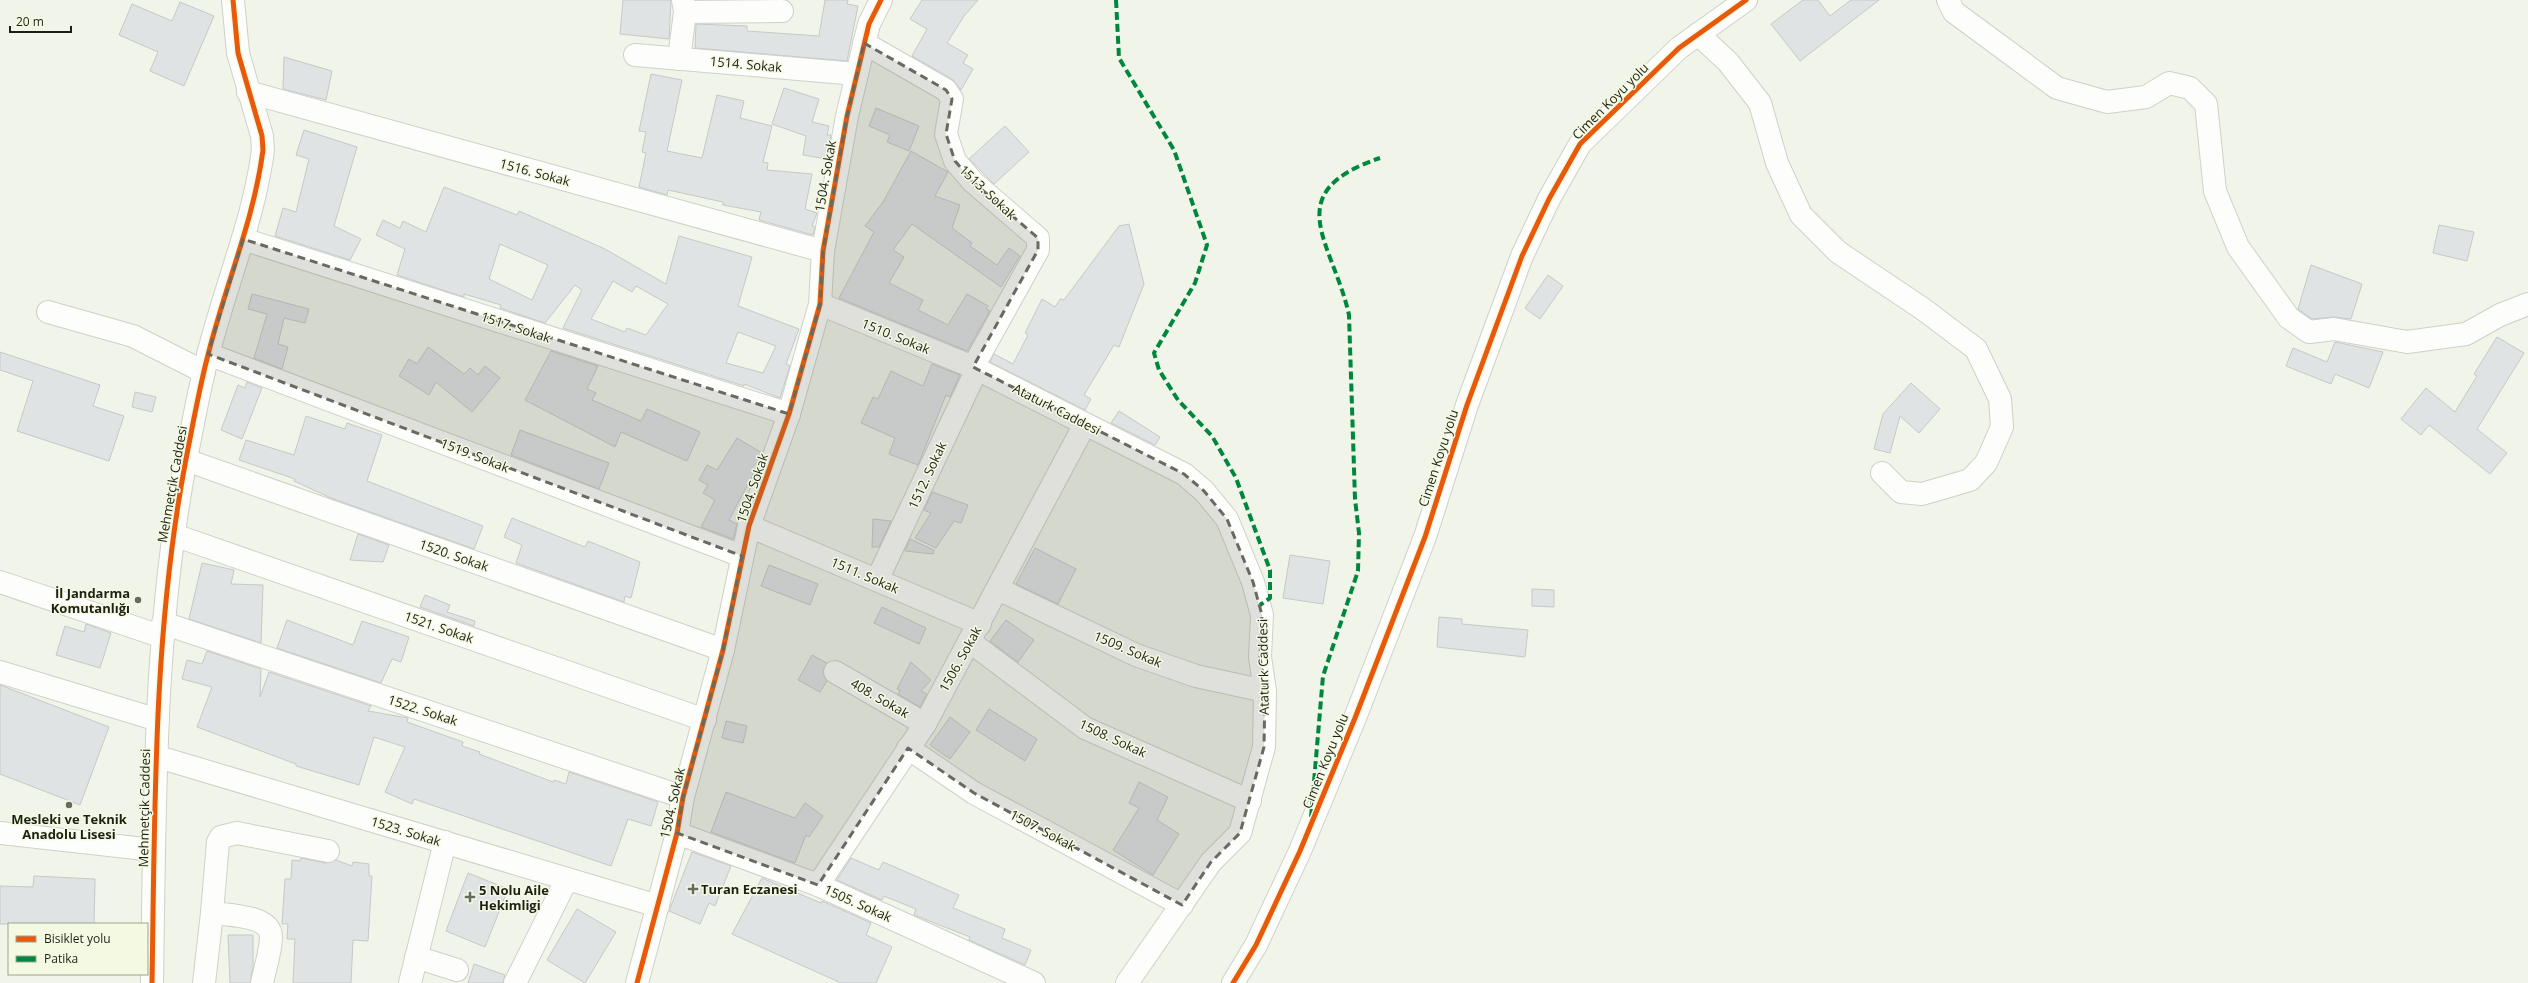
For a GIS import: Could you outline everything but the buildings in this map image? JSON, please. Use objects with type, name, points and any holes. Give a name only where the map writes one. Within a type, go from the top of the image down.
[{"type":"street","name":"Mehmetçik Caddesi","points":[[152,983],[156,756],[163,630],[174,535],[186,460],[206,363],[243,239],[264,150],[262,136],[248,92],[238,53],[233,0]]},
{"type":"street","name":"1504. Sokak","points":[[637,983],[677,833],[683,796],[723,650],[749,526],[789,414],[820,304],[823,251],[856,74],[870,24],[881,0]]},
{"type":"street","name":"Cimen Koyu yolu","points":[[1232,983],[1256,945],[1300,851],[1355,718],[1425,537],[1467,405],[1519,263],[1546,206],[1580,144],[1680,48],[1746,0]]},
{"type":"street","points":[[1948,0],[1954,12],[2057,88],[2107,102],[2146,97],[2169,83],[2190,88],[2206,104],[2215,192],[2238,247],[2289,318],[2309,332],[2334,329],[2407,342],[2466,334],[2500,315],[2528,304]]},
{"type":"street","points":[[679,59],[684,6],[782,11]]},
{"type":"street","points":[[1698,34],[1728,62],[1760,103],[1777,163],[1801,215],[1838,252],[1923,309],[1976,349],[2000,399],[2002,427],[1986,464],[1970,480],[1922,494],[1901,492],[1882,474]]},
{"type":"street","name":"1513. Sokak","points":[[864,43],[946,90],[952,99],[946,134],[955,161],[973,182],[1038,238],[1038,250],[975,368]]},
{"type":"street","name":"1514. Sokak","points":[[635,55],[856,74]]},
{"type":"street","name":"1516. Sokak","points":[[248,92],[823,251]]},
{"type":"street","name":"1517. Sokak","points":[[243,239],[789,414]]},
{"type":"street","name":"1510. Sokak","points":[[820,304],[975,368]]},
{"type":"street","name":"1519. Sokak","points":[[48,312],[133,336],[742,556]]},
{"type":"street","name":"Ataturk Caddesi","points":[[975,368],[1184,474],[1204,491],[1227,519],[1253,582],[1262,615],[1260,657],[1265,691],[1264,748],[1240,833],[1212,862],[1127,983]]},
{"type":"street","name":"1512. Sokak","points":[[877,580],[975,368]]},
{"type":"street","name":"1506. Sokak","points":[[818,885],[925,724],[1085,424]]},
{"type":"street","name":"1520. Sokak","points":[[186,460],[723,650]]},
{"type":"street","name":"1511. Sokak","points":[[749,526],[877,580],[975,632]]},
{"type":"street","name":"1521. Sokak","points":[[174,535],[705,720]]},
{"type":"street","name":"1522. Sokak","points":[[0,582],[163,630],[683,796]]},
{"type":"street","name":"1509. Sokak","points":[[998,589],[1136,655],[1196,676],[1265,691]]},
{"type":"street","name":"1508. Sokak","points":[[975,632],[1085,728],[1250,801]]},
{"type":"street","points":[[0,672],[158,720]]},
{"type":"street","name":"408. Sokak","points":[[835,672],[925,724]]},
{"type":"street","name":"1507. Sokak","points":[[908,748],[974,793],[1182,905]]},
{"type":"street","name":"1523. Sokak","points":[[156,756],[658,906]]},
{"type":"street","points":[[0,833],[154,850]]},
{"type":"street","points":[[204,983],[218,842],[221,837],[237,833],[328,851]]},
{"type":"street","name":"1505. Sokak","points":[[677,833],[818,885],[1034,983]]},
{"type":"street","points":[[410,983],[445,842]]},
{"type":"street","points":[[515,983],[567,879]]},
{"type":"street","points":[[212,913],[248,917],[259,921],[267,927],[271,936],[262,983]]},
{"type":"street","points":[[416,957],[457,970]]},
{"type":"highlighted area","points":[[864,43],[946,90],[952,99],[946,134],[955,161],[973,182],[1038,238],[1038,250],[973,367],[1184,474],[1204,491],[1227,519],[1253,582],[1262,615],[1260,657],[1265,691],[1264,747],[1240,833],[1211,862],[1182,905],[974,793],[908,748],[818,885],[677,833],[683,797],[723,650],[742,556],[208,354],[243,239],[789,414],[820,304],[823,251],[847,116]]},
{"type":"marked path","points":[[1116,0],[1119,58],[1174,150],[1207,245],[1195,283],[1154,353],[1159,370],[1178,400],[1212,436],[1236,478],[1270,570],[1270,598],[1260,605]]},
{"type":"marked path","points":[[1311,817],[1323,676],[1358,571],[1359,533],[1355,499],[1349,315],[1342,289],[1325,242],[1320,222],[1321,204],[1329,187],[1348,172],[1380,158]]},
{"type":"cycle path","points":[[152,983],[155,786],[158,720],[167,589],[175,524],[186,459],[205,368],[215,329],[253,202],[263,150],[262,136],[238,53],[233,0]]},
{"type":"cycle path","points":[[637,983],[677,833],[683,797],[723,650],[749,526],[789,414],[820,304],[823,251],[847,116],[869,24],[881,0]]},
{"type":"cycle path","points":[[1233,983],[1256,945],[1300,851],[1355,718],[1425,537],[1467,405],[1522,256],[1549,199],[1580,144],[1679,48],[1746,0]]},
{"type":"place","name":"İl Jandarma Komutanlığı","points":[[138,600]]},
{"type":"place","name":"Mesleki ve Teknik Anadolu Lisesi","points":[[69,805]]},
{"type":"place","name":"Turan Eczanesi","points":[[693,889]]},
{"type":"place","name":"5 Nolu Aile Hekimligi","points":[[470,897]]}]
